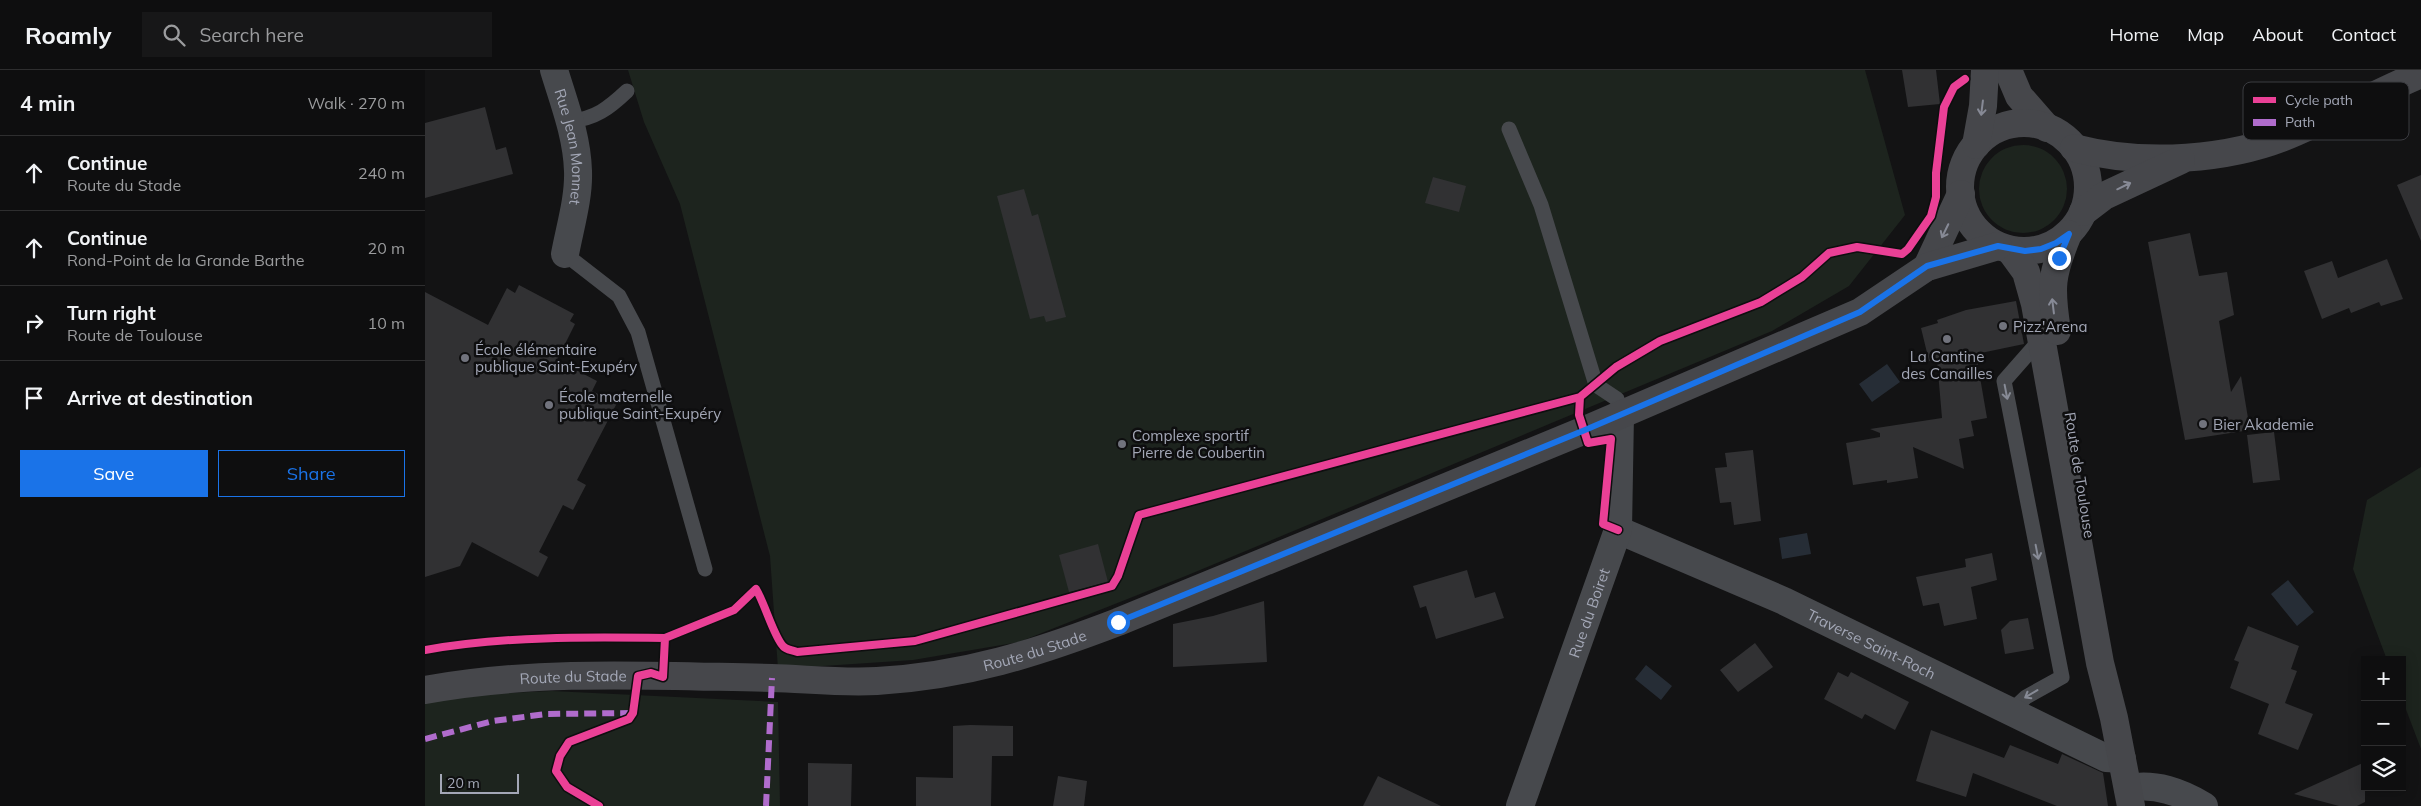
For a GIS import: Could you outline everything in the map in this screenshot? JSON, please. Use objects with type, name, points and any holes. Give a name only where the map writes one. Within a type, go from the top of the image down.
[{"type":"main road","points":[[1976,145],[1983,106],[1985,70]]},
{"type":"main road","points":[[2008,70],[2019,96],[2047,128]]},
{"type":"main road","points":[[2404,82],[2421,74]]},
{"type":"main road","points":[[2076,223],[2088,186],[2086,172],[2075,148],[2059,134],[2032,124],[2017,124],[2001,127],[1987,135],[1976,145],[1966,160],[1961,176],[1961,194],[1964,210],[1972,225],[1984,237],[2004,248],[2025,251],[2041,249],[2056,243],[2104,196],[2183,159]]},
{"type":"main road","points":[[2075,148],[2092,153],[2183,159],[2247,148],[2273,140]]},
{"type":"main road","points":[[1927,266],[1961,194]]},
{"type":"main road","name":"Route de Toulouse","points":[[2076,223],[2053,275],[2052,301],[2110,661],[2114,718]]},
{"type":"main road","name":"Route du Stade","points":[[425,690],[539,676],[876,681],[941,674],[997,664],[1056,646],[1118,622],[1620,414],[1860,312],[1927,266],[2004,248]]},
{"type":"main road","name":"Route de Toulouse","points":[[2004,248],[2026,272],[2035,304],[2040,340],[2101,663],[2129,797]]},
{"type":"street","name":"Rue Jean Monnet","points":[[554,70],[570,121],[578,170],[575,200],[565,254]]},
{"type":"street","name":"Rue du Boiret","points":[[1520,806],[1618,530],[1620,414]]},
{"type":"street","name":"Traverse Saint-Roch","points":[[1618,530],[1784,601],[2106,758],[2122,760]]},
{"type":"street","points":[[2129,797],[2144,785],[2185,795],[2204,806]]},
{"type":"lane","points":[[570,121],[587,120],[607,110],[627,91]]},
{"type":"lane","points":[[1509,129],[1541,205],[1596,385],[1617,399],[1620,414]]},
{"type":"lane","points":[[565,254],[619,296],[638,332],[705,569]]},
{"type":"lane","points":[[2010,712],[2026,696],[2062,677],[2003,381],[2040,340]]},
{"type":"shaded area","name":"Complexe sportif Pierre de Coubertin","points":[[628,70],[1865,70],[1905,215],[1849,286],[1772,331],[1188,575],[1019,642],[913,660],[778,669],[770,556],[680,204],[644,122]]},
{"type":"shaded area","points":[[2023,145],[2040,148],[2048,152],[2060,164],[2064,172],[2067,189],[2064,206],[2060,214],[2048,226],[2040,230],[2023,233],[2006,230],[1998,226],[1986,214],[1982,206],[1979,189],[1982,172],[1986,164],[1998,152],[2006,148]]},
{"type":"shaded area","points":[[1887,364],[1900,382],[1872,402],[1859,384]]},
{"type":"shaded area","points":[[2421,467],[2421,749],[2406,710],[2406,656],[2386,656],[2353,569],[2367,500]]},
{"type":"shaded area","points":[[1807,533],[1811,554],[1782,559],[1779,538]]},
{"type":"shaded area","points":[[2288,580],[2314,612],[2297,626],[2271,594]]},
{"type":"shaded area","points":[[1646,665],[1672,686],[1661,700],[1635,679]]},
{"type":"shaded area","points":[[552,691],[778,702],[780,806],[425,806],[425,703],[468,695]]},
{"type":"building","points":[[1902,70],[1936,70],[1940,104],[1908,107]]},
{"type":"building","points":[[485,107],[496,150],[506,147],[513,174],[425,198],[425,123]]},
{"type":"building","points":[[2421,175],[2421,241],[2397,185]]},
{"type":"building","points":[[1433,177],[1466,186],[1459,212],[1425,203]]},
{"type":"building","points":[[1024,189],[1032,216],[1038,214],[1066,317],[1046,322],[1044,316],[1030,319],[997,196]]},
{"type":"building","points":[[2190,233],[2199,276],[2227,272],[2234,315],[2219,321],[2231,392],[2241,376],[2250,430],[2185,440],[2148,242]]},
{"type":"building","points":[[2387,259],[2403,299],[2381,306],[2379,302],[2351,313],[2349,308],[2322,319],[2304,271],[2332,261],[2338,278]]},
{"type":"building","points":[[519,285],[574,314],[570,321],[575,324],[557,360],[597,381],[592,391],[617,403],[577,480],[586,485],[573,510],[563,505],[539,552],[548,557],[538,577],[472,542],[460,566],[425,577],[425,292],[488,325],[507,288],[515,293]]},
{"type":"building","points":[[2016,301],[2024,344],[1976,354],[1987,418],[1971,421],[1974,436],[1959,439],[1964,469],[1913,447],[1918,478],[1887,483],[1887,480],[1853,485],[1846,443],[1880,437],[1880,433],[1870,429],[1942,418],[1937,360],[1929,361],[1921,328],[1938,323],[1937,320],[1966,310]]},
{"type":"building","points":[[2274,432],[2280,480],[2253,483],[2247,435]]},
{"type":"building","points":[[1753,450],[1761,521],[1734,525],[1731,502],[1720,503],[1715,468],[1727,467],[1725,453]]},
{"type":"building","points":[[1098,544],[1108,582],[1069,592],[1059,555]]},
{"type":"building","points":[[1992,553],[1997,580],[1971,587],[1977,619],[1944,626],[1939,603],[1923,606],[1916,577],[1966,567],[1965,559]]},
{"type":"building","points":[[1467,570],[1475,598],[1495,592],[1504,618],[1436,639],[1426,606],[1420,608],[1413,586]]},
{"type":"building","points":[[1264,601],[1267,662],[1173,667],[1173,624],[1213,616]]},
{"type":"building","points":[[2028,618],[2034,649],[2005,654],[2001,630],[2010,621]]},
{"type":"building","points":[[2248,626],[2299,646],[2291,669],[2297,671],[2285,703],[2313,714],[2298,750],[2258,734],[2269,704],[2230,688],[2239,662],[2234,660]]},
{"type":"building","points":[[1755,643],[1773,667],[1738,692],[1720,670]]},
{"type":"building","points":[[1838,672],[1848,677],[1851,672],[1909,702],[1895,730],[1865,714],[1862,719],[1824,699]]},
{"type":"building","points":[[953,726],[1013,726],[1013,756],[992,756],[991,806],[916,806],[916,777],[953,778]]},
{"type":"building","points":[[1931,730],[2004,758],[2010,745],[2058,764],[2062,754],[2103,773],[2108,806],[2057,806],[1973,773],[1966,797],[1916,781]]},
{"type":"building","points":[[808,763],[852,764],[851,806],[808,806]]},
{"type":"building","points":[[2361,764],[2361,791],[2365,791],[2365,802],[2357,806],[2339,806],[2294,794]]},
{"type":"building","points":[[1058,776],[1087,781],[1084,806],[1053,806]]},
{"type":"building","points":[[1378,776],[1441,806],[1363,806]]},
{"type":"marked path","points":[[766,806],[772,678]]},
{"type":"marked path","points":[[425,739],[493,721],[546,714],[633,713]]},
{"type":"cycle path","points":[[1618,530],[1603,524],[1611,439],[1588,443],[1579,415],[1580,397],[1616,367],[1660,341],[1761,302],[1802,277],[1829,253],[1857,247],[1902,254],[1908,249],[1931,216],[1936,197],[1936,173],[1944,107],[1954,87],[1965,79]]},
{"type":"cycle path","points":[[599,806],[567,787],[556,771],[560,756],[569,742],[629,719],[633,713],[638,676],[651,673],[663,677],[665,638],[734,610],[756,589],[780,642],[784,647],[797,652],[915,641],[1112,586],[1118,576],[1139,515],[1580,397]]},
{"type":"cycle path","points":[[425,650],[455,645],[514,640],[665,638]]},
{"type":"place","name":"Pizz'Arena","points":[[2003,326]]},
{"type":"place","name":"La Cantine des Canailles","points":[[1947,339]]},
{"type":"place","name":"École élémentaire publique Saint-Exupéry","points":[[465,358]]},
{"type":"place","name":"École maternelle publique Saint-Exupéry","points":[[549,405]]},
{"type":"place","name":"Bier Akademie","points":[[2203,424]]},
{"type":"place","name":"Complexe sportif Pierre de Coubertin","points":[[1122,444]]},
{"type":"route","points":[[1118,622],[1585,430],[1860,312],[1895,290],[1927,266],[1998,246],[2010,250],[2041,249],[2056,243],[2069,234],[2059,258]]}]
